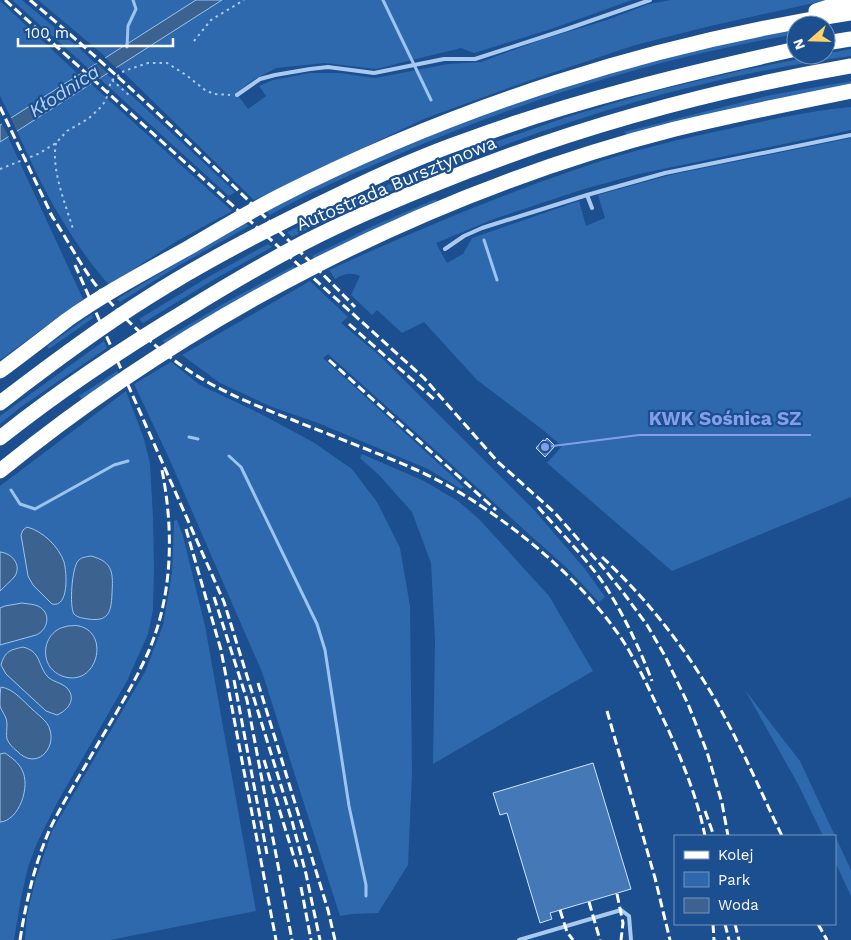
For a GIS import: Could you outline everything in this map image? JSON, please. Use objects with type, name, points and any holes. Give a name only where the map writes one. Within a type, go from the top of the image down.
[{"type":"highway","points":[[765,28],[850,0]]},
{"type":"highway","points":[[0,371],[69,319],[144,273],[277,197],[376,151],[457,117],[558,82],[676,48],[765,28],[851,13]]},
{"type":"highway","points":[[836,41],[851,39]]},
{"type":"highway","name":"Autostrada Bursztynowa","points":[[0,403],[82,342],[147,298],[222,254],[291,217],[394,169],[464,141],[585,101],[657,81],[786,51]]},
{"type":"highway","name":"Autostrada Bursztynowa","points":[[0,438],[99,365],[196,304],[307,241],[392,202],[516,152],[616,119],[741,87],[851,66]]},
{"type":"highway","points":[[0,471],[64,421],[176,344],[249,301],[320,264],[400,226],[506,183],[603,150],[675,130],[763,109],[851,92]]},
{"type":"highway","points":[[822,97],[851,98]]},
{"type":"lane","points":[[237,96],[260,79],[310,69],[328,68],[374,73],[444,59],[475,59],[650,0]]},
{"type":"lane","points":[[445,249],[464,236],[482,228],[665,173],[851,135]]},
{"type":"lane","points":[[587,195],[592,208]]},
{"type":"lane","points":[[519,940],[621,910],[629,916],[630,940]]},
{"type":"path","points":[[194,41],[211,20],[244,0]]},
{"type":"path","points":[[0,169],[38,154],[56,143],[67,131],[81,124],[101,107],[106,100],[112,80],[124,71],[148,63],[162,62],[175,67],[205,90],[214,94],[237,96]]},
{"type":"path","points":[[112,80],[130,96]]},
{"type":"path","points":[[56,143],[55,159],[58,178],[73,229]]},
{"type":"green space","points":[[12,0],[22,0],[96,64],[89,69]]},
{"type":"green space","points":[[38,0],[196,0],[106,57]]},
{"type":"green space","points":[[222,0],[632,0],[554,28],[474,53],[461,48],[376,69],[325,63],[276,68],[253,80],[236,93],[248,109],[266,96],[259,86],[273,80],[310,73],[340,73],[375,78],[448,64],[481,62],[649,4],[671,0],[827,0],[706,27],[632,46],[528,81],[426,118],[254,200],[118,67]]},
{"type":"green space","points":[[0,1],[79,75],[11,118],[0,96]]},
{"type":"green space","points":[[786,32],[786,36],[692,55],[538,100],[439,137],[359,171],[270,215],[266,211],[400,147],[512,104],[605,74],[700,49]]},
{"type":"green space","points":[[851,49],[851,56],[836,58],[836,52]]},
{"type":"green space","points":[[786,62],[786,65],[797,65],[707,83],[635,102],[564,124],[425,176],[292,237],[287,232],[392,183],[463,153],[567,117],[655,91]]},
{"type":"green space","points":[[107,74],[235,192],[229,196],[100,79]]},
{"type":"green space","points":[[851,81],[851,85],[628,136],[624,132],[771,95]]},
{"type":"green space","points":[[91,84],[232,211],[177,241],[109,285],[81,249],[57,211],[17,131]]},
{"type":"green space","points":[[851,107],[851,130],[639,174],[584,189],[494,219],[436,243],[447,263],[463,254],[472,238],[579,201],[586,226],[605,218],[598,195],[670,175],[851,138],[851,497],[672,571],[547,463],[562,446],[477,380],[424,322],[402,333],[377,310],[372,315],[351,295],[360,276],[347,274],[335,279],[329,270],[490,201],[606,160],[675,141],[759,122],[804,113]]},
{"type":"green space","points":[[8,137],[83,299],[0,360],[0,142]]},
{"type":"green space","points":[[436,199],[438,203],[315,260],[312,256],[373,226]]},
{"type":"green space","points":[[245,222],[249,226],[178,266],[120,302],[117,299]]},
{"type":"green space","points":[[268,244],[272,247],[213,280],[143,323],[139,319],[210,276]]},
{"type":"green space","points":[[293,266],[296,268],[166,344],[162,341],[228,301]]},
{"type":"green space","points":[[310,281],[348,317],[341,323],[380,356],[535,511],[585,569],[605,597],[599,602],[567,568],[328,354],[323,358],[464,487],[461,489],[428,469],[318,423],[272,407],[220,383],[182,355]]},
{"type":"green space","points":[[92,314],[93,318],[49,349],[47,346]]},
{"type":"green space","points":[[104,341],[107,348],[21,407],[0,424],[0,416]]},
{"type":"green space","points":[[171,362],[200,385],[259,413],[313,442],[352,469],[377,502],[400,548],[410,606],[412,773],[408,865],[378,913],[340,916],[262,672],[168,456],[134,384]]},
{"type":"green space","points":[[117,371],[119,375],[81,399],[79,396]]},
{"type":"green space","points":[[126,391],[144,439],[150,464],[154,565],[153,610],[148,634],[127,681],[58,801],[37,843],[28,867],[14,940],[0,940],[0,486]]},
{"type":"green space","points":[[362,454],[424,481],[458,501],[479,519],[549,596],[593,671],[433,764],[435,640],[431,563],[412,512],[379,475],[360,458]]},
{"type":"green space","points":[[177,520],[183,536],[205,626],[256,911],[110,940],[25,940],[27,915],[36,878],[52,831],[145,672],[163,625],[172,573],[174,521]]},
{"type":"green space","points":[[745,690],[800,761],[835,835],[823,835],[799,786]]},
{"type":"green space","points":[[836,838],[851,870],[851,896],[836,864]]},
{"type":"water","name":"Kłodnica","points":[[196,0],[222,0],[0,142],[0,125]]},
{"type":"water","points":[[27,527],[39,532],[50,540],[62,556],[66,574],[66,589],[58,604],[52,604],[33,585],[28,576],[21,535]]},
{"type":"water","points":[[0,552],[8,554],[14,560],[17,572],[0,591]]},
{"type":"water","points":[[91,556],[108,565],[112,575],[110,611],[105,617],[95,620],[82,618],[74,614],[71,596],[78,561],[84,557]]},
{"type":"water","points":[[22,603],[36,605],[42,609],[47,617],[46,625],[36,635],[0,645],[0,608]]},
{"type":"water","points":[[68,626],[78,626],[89,631],[95,639],[97,648],[96,658],[91,668],[84,675],[74,678],[62,676],[55,672],[50,667],[46,657],[47,642],[50,637],[57,630]]},
{"type":"water","points":[[23,647],[36,655],[49,678],[65,686],[70,692],[70,704],[61,713],[57,715],[46,711],[6,674],[1,665],[4,657],[11,650]]},
{"type":"water","points":[[1,687],[10,690],[18,696],[47,724],[51,737],[50,744],[43,755],[31,759],[24,757],[9,743],[7,739],[7,721],[0,706]]},
{"type":"water","points":[[5,753],[21,767],[25,785],[22,802],[18,809],[13,816],[0,822],[0,754]]},
{"type":"pier","points":[[103,56],[119,70],[110,75],[95,62]]},
{"type":"pier","points":[[86,67],[101,81],[94,86],[79,72]]},
{"type":"pier","points":[[10,116],[18,134],[10,139],[1,122]]},
{"type":"building","points":[[547,438],[555,446],[545,457],[536,448]]},
{"type":"building","points":[[593,763],[631,889],[550,913],[552,919],[540,923],[507,813],[500,815],[493,793]]},
{"type":"waterway","points":[[127,47],[128,26],[136,9],[133,0]]},
{"type":"waterway","points":[[383,0],[431,100]]},
{"type":"waterway","points":[[484,240],[497,280]]},
{"type":"waterway","points":[[189,437],[198,439]]},
{"type":"waterway","points":[[229,456],[241,467],[317,624],[325,650],[349,806],[366,885],[366,896]]},
{"type":"waterway","points":[[11,490],[20,504],[35,509],[114,465],[128,461]]},
{"type":"railway","points":[[5,0],[424,378],[497,461],[555,513],[601,565],[647,625],[665,656],[688,704],[707,752],[722,803],[728,835]]},
{"type":"railway","points":[[30,0],[122,80],[240,192],[355,307]]},
{"type":"railway","points":[[0,107],[53,218]]},
{"type":"railway","points":[[50,213],[85,269],[110,302],[157,347],[182,366],[208,382],[264,409],[412,468],[441,482],[471,499],[501,520],[558,566],[606,618],[625,644],[637,665],[668,729],[684,768],[694,795],[705,835]]},
{"type":"railway","points":[[75,265],[224,602],[292,821],[320,940]]},
{"type":"railway","points":[[349,324],[434,399]]},
{"type":"railway","points":[[329,360],[496,510]]},
{"type":"railway","points":[[20,940],[31,884],[49,831],[119,709],[147,655],[156,633],[162,610],[169,564],[168,516],[162,470]]},
{"type":"railway","points":[[538,507],[581,554],[604,584],[631,631],[652,681]]},
{"type":"railway","points":[[186,529],[221,650],[276,940]]},
{"type":"railway","points":[[602,557],[649,606],[676,640],[701,677],[732,730],[782,835]]},
{"type":"railway","points":[[214,597],[247,700],[292,940]]},
{"type":"railway","points":[[234,680],[267,854]]},
{"type":"railway","points":[[258,683],[328,910],[335,940]]},
{"type":"railway","points":[[607,711],[655,878],[670,940]]},
{"type":"railway","points":[[264,760],[297,867]]},
{"type":"railway","points":[[705,811],[714,835]]},
{"type":"railway","points":[[301,887],[311,940]]},
{"type":"railway","points":[[617,894],[623,923],[621,940]]},
{"type":"railway","points":[[589,902],[600,940]]},
{"type":"railway","points":[[560,910],[567,932],[573,940]]},
{"type":"railway","points":[[713,925],[714,940]]},
{"type":"railway","points":[[725,925],[729,940]]},
{"type":"railway","points":[[735,925],[739,940]]},
{"type":"railway","points":[[819,925],[827,940]]},
{"type":"place","name":"KWK Sośnica SZ","points":[[545,447]]}]
